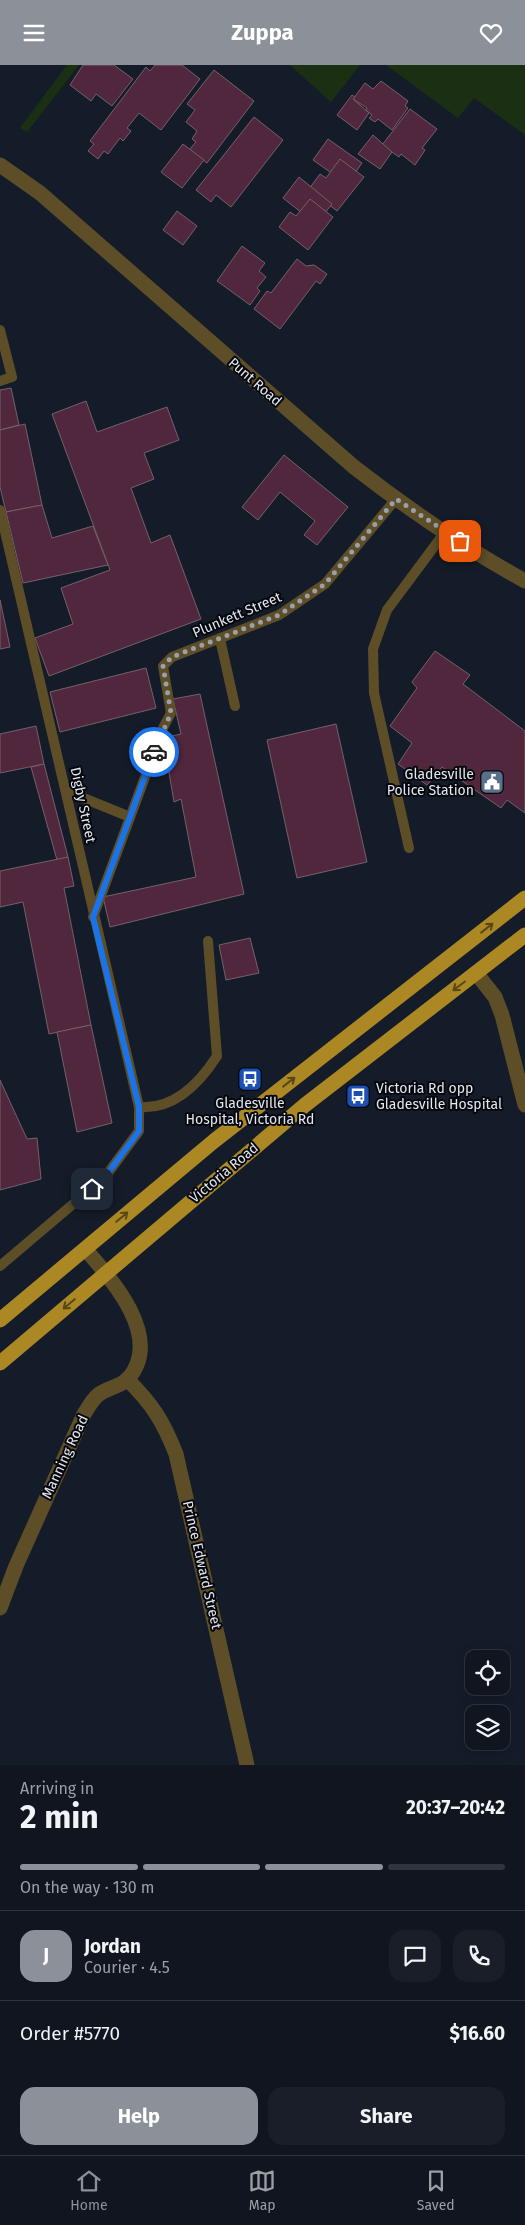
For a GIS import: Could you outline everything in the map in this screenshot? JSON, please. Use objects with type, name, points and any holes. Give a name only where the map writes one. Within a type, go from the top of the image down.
[{"type":"highway","points":[[0,1320],[214,1141],[525,898]]},
{"type":"highway","name":"Victoria Road","points":[[0,1363],[306,1105],[525,935]]},
{"type":"street","name":"Punt Road","points":[[0,165],[40,193],[307,428],[396,499],[445,532],[525,581]]},
{"type":"street","points":[[476,973],[495,997],[502,1015],[525,1105]]},
{"type":"street","points":[[85,1249],[106,1273],[137,1322],[140,1344],[136,1365],[128,1379]]},
{"type":"street","name":"Manning Road","points":[[0,1608],[16,1566],[84,1414],[98,1395],[128,1379]]},
{"type":"street","name":"Prince Edward Street","points":[[128,1379],[150,1402],[164,1425],[176,1454],[247,1765]]},
{"type":"lane","points":[[0,331],[12,377],[0,381]]},
{"type":"lane","name":"Plunkett Street","points":[[93,917],[164,726],[171,713],[163,666],[172,657],[279,615],[325,584],[396,499]]},
{"type":"lane","name":"Digby Street","points":[[0,509],[66,791],[93,917],[139,1107],[139,1131],[105,1177],[0,1266]]},
{"type":"lane","points":[[409,848],[374,693],[373,649],[388,610],[445,532]]},
{"type":"lane","points":[[220,639],[235,705]]},
{"type":"lane","points":[[66,791],[130,817]]},
{"type":"lane","points":[[139,1107],[151,1108],[173,1102],[193,1086],[216,1056],[208,941]]},
{"type":"green space","points":[[67,65],[79,65],[27,132],[20,128]]},
{"type":"green space","points":[[290,65],[360,65],[331,102]]},
{"type":"green space","points":[[386,65],[525,65],[525,135],[474,98],[458,118]]},
{"type":"building","points":[[83,65],[114,65],[133,79],[112,106],[96,94],[91,101],[70,85]]},
{"type":"building","points":[[155,65],[182,65],[200,79],[161,130],[139,113],[127,128],[131,131],[123,141],[120,138],[108,154],[104,151],[98,159],[88,151],[94,144],[90,141],[146,67],[150,71]]},
{"type":"building","points":[[214,70],[254,101],[207,163],[189,150],[196,142],[192,139],[197,131],[186,122],[195,110],[187,104]]},
{"type":"building","points":[[381,81],[408,101],[405,106],[408,108],[392,130],[378,119],[375,122],[369,118],[372,115],[366,110],[367,108],[353,99],[365,83],[373,89]]},
{"type":"building","points":[[352,95],[355,97],[353,99],[369,113],[357,130],[337,115]]},
{"type":"building","points":[[410,109],[437,129],[422,148],[425,150],[415,165],[401,154],[399,157],[382,145]]},
{"type":"building","points":[[254,117],[283,140],[231,207],[216,195],[211,202],[196,190]]},
{"type":"building","points":[[373,135],[392,152],[380,169],[358,154]]},
{"type":"building","points":[[328,139],[362,163],[347,184],[313,160]]},
{"type":"building","points":[[183,144],[204,160],[182,188],[161,172]]},
{"type":"building","points":[[340,159],[364,177],[337,211],[309,189],[320,174],[326,178]]},
{"type":"building","points":[[299,177],[332,204],[316,224],[283,198]]},
{"type":"building","points":[[310,199],[333,217],[308,250],[279,227],[290,212],[296,216]]},
{"type":"building","points":[[177,211],[197,226],[183,245],[163,230]]},
{"type":"building","points":[[242,246],[265,263],[259,271],[266,277],[257,288],[260,291],[250,305],[217,281]]},
{"type":"building","points":[[297,259],[306,266],[314,265],[327,274],[320,284],[316,281],[280,329],[254,309],[267,291],[271,293]]},
{"type":"building","points":[[11,388],[19,425],[0,430],[0,390]]},
{"type":"building","points":[[86,401],[97,432],[167,407],[179,440],[144,453],[154,479],[131,488],[151,543],[170,535],[201,619],[49,676],[35,638],[73,624],[61,588],[110,570],[52,414]]},
{"type":"building","points":[[25,424],[42,505],[6,512],[0,487],[0,430]]},
{"type":"building","points":[[284,455],[348,507],[317,545],[304,535],[315,521],[280,492],[258,520],[242,507]]},
{"type":"building","points":[[42,505],[52,538],[93,526],[108,565],[23,583],[6,512]]},
{"type":"building","points":[[0,600],[10,647],[0,649]]},
{"type":"building","points":[[435,651],[470,675],[463,684],[525,731],[525,813],[507,800],[501,808],[442,767],[427,785],[398,764],[412,743],[390,726],[417,688],[412,682]]},
{"type":"building","points":[[146,668],[156,708],[60,732],[50,692]]},
{"type":"building","points":[[200,694],[244,894],[110,927],[103,897],[196,877],[181,799],[174,802],[163,738],[181,734],[173,699]]},
{"type":"building","points":[[336,724],[367,862],[297,878],[267,740]]},
{"type":"building","points":[[36,726],[44,764],[0,773],[0,734]]},
{"type":"building","points":[[44,764],[68,857],[57,860],[31,767]]},
{"type":"building","points":[[68,857],[74,886],[64,888],[91,1025],[49,1034],[23,902],[0,907],[0,871]]},
{"type":"building","points":[[250,938],[259,973],[226,980],[219,945]]},
{"type":"building","points":[[91,1025],[112,1123],[77,1132],[57,1032]]},
{"type":"building","points":[[0,1080],[27,1139],[37,1138],[41,1179],[0,1190]]},
{"type":"way so far","points":[[154,752],[171,713],[163,666],[172,657],[279,615],[325,584],[396,499],[460,541]]},
{"type":"place","name":"Gladesville Police Station","points":[[492,782]]},
{"type":"place","name":"Gladesville Hospital, Victoria Rd","points":[[250,1079]]},
{"type":"place","name":"Victoria Rd opp Gladesville Hospital","points":[[358,1096]]},
{"type":"route","points":[[92,1189],[105,1177],[139,1131],[139,1107],[93,917],[154,752]]}]
